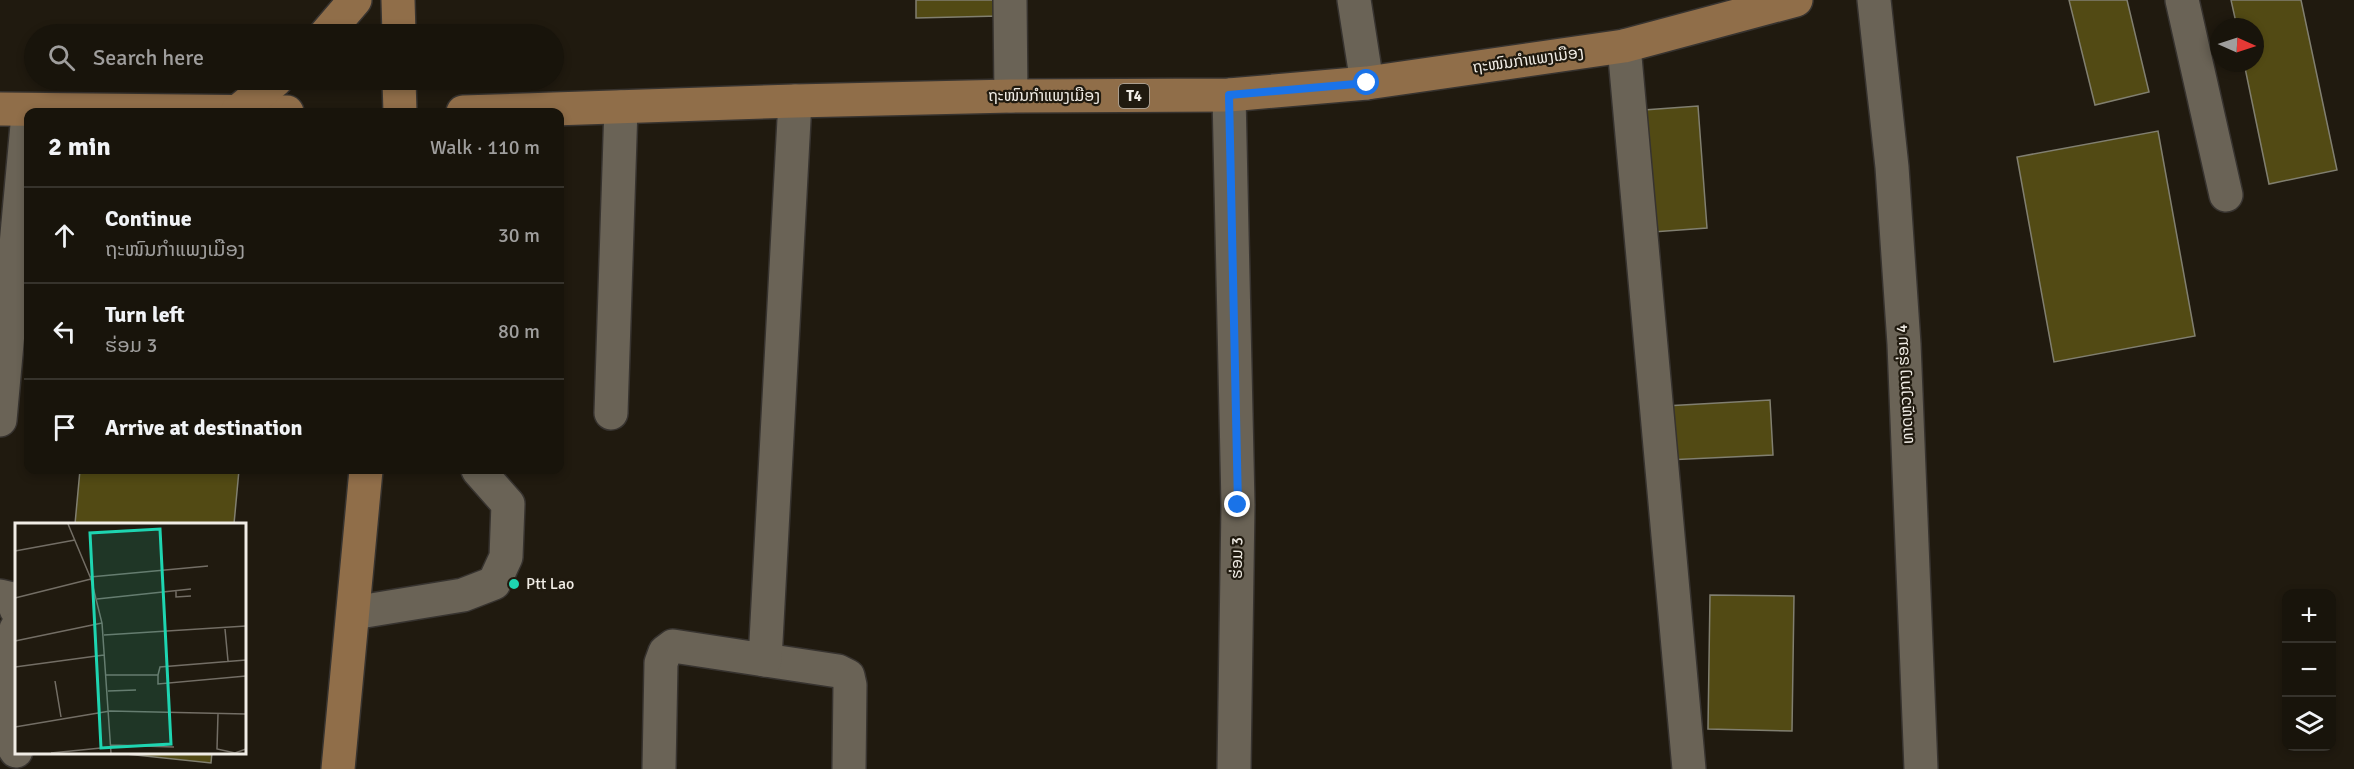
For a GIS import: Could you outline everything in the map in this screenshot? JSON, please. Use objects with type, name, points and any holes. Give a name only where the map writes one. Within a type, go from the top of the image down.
[{"type":"main road","points":[[335,24],[355,0]]},
{"type":"main road","points":[[398,0],[399,24]]},
{"type":"main road","name":"ຖະໜົນກຳແພງເມືອງ","points":[[564,109],[795,100],[1229,95],[1367,83],[1624,46],[1796,0]]},
{"type":"main road","points":[[241,108],[263,90]]},
{"type":"main road","points":[[399,90],[400,108]]},
{"type":"main road","points":[[338,769],[366,474]]},
{"type":"street","points":[[1010,0],[1011,96]]},
{"type":"street","points":[[1354,0],[1367,83]]},
{"type":"street","name":"ທາດຫຼວງກາງ ຮ່ອມ 4","points":[[1874,0],[1892,167],[1904,344],[1921,769]]},
{"type":"street","points":[[2182,0],[2226,195]]},
{"type":"street","points":[[1624,46],[1689,769]]},
{"type":"street","name":"ຮ່ອມ 3","points":[[1229,95],[1238,505],[1234,769]]},
{"type":"street","points":[[765,660],[795,100]]},
{"type":"street","points":[[611,413],[621,107]]},
{"type":"street","points":[[0,420],[14,108]]},
{"type":"street","points":[[353,613],[463,595],[494,583],[506,557],[508,504],[482,474]]},
{"type":"street","points":[[0,596],[13,599],[15,606]]},
{"type":"street","points":[[15,645],[9,740],[15,749]]},
{"type":"street","points":[[659,769],[661,663],[665,652],[673,646],[838,671],[848,676],[850,685],[849,769]]},
{"type":"street","points":[[19,754],[30,769]]},
{"type":"building","points":[[916,0],[999,0],[999,16],[916,18]]},
{"type":"building","points":[[2069,0],[2127,0],[2149,92],[2095,105]]},
{"type":"building","points":[[2231,0],[2301,0],[2337,170],[2269,184],[2246,72],[2264,72],[2264,18],[2235,18]]},
{"type":"building","points":[[1698,106],[1707,228],[1653,232],[1644,110]]},
{"type":"building","points":[[2158,131],[2195,336],[2054,362],[2017,157]]},
{"type":"building","points":[[1770,400],[1773,455],[1667,460],[1665,406]]},
{"type":"building","points":[[80,474],[239,474],[234,523],[75,523]]},
{"type":"building","points":[[1710,595],[1794,596],[1792,731],[1708,729]]},
{"type":"building","points":[[126,754],[212,754],[211,763]]},
{"type":"place","name":"Ptt Lao","points":[[514,584]]},
{"type":"route","points":[[1238,505],[1229,95],[1367,83]]}]
